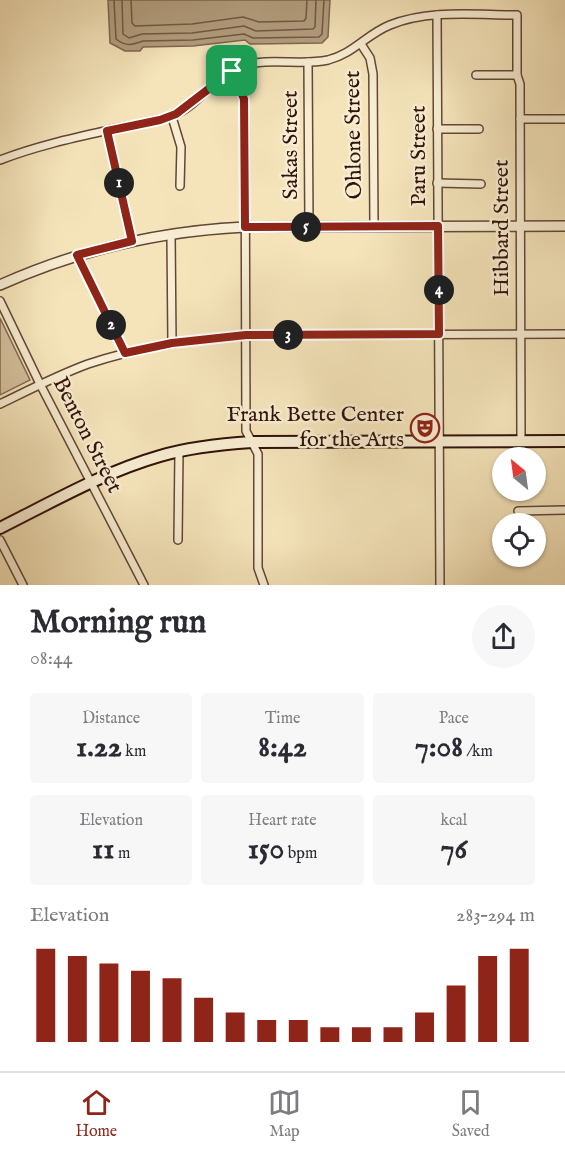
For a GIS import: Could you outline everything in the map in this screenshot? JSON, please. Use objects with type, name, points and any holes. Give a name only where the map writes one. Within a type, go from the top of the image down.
[{"type":"main road","points":[[0,528],[91,483],[141,462],[205,446],[252,442],[565,441]]},
{"type":"street","name":"Hibbard Street","points":[[436,15],[517,15],[517,75],[520,84],[521,441]]},
{"type":"street","points":[[0,160],[72,137],[172,117],[232,71],[253,63],[308,62],[340,56],[392,24],[419,16],[436,15]]},
{"type":"street","name":"Paru Street","points":[[436,15],[440,585]]},
{"type":"street","name":"Ohlone Street","points":[[361,44],[370,58],[373,74],[374,227]]},
{"type":"street","name":"Sakas Street","points":[[308,62],[309,227]]},
{"type":"street","points":[[232,71],[244,99],[246,431],[258,454],[258,568],[264,585]]},
{"type":"street","points":[[476,75],[517,75]]},
{"type":"street","points":[[172,117],[181,147],[180,186]]},
{"type":"street","points":[[520,119],[565,119]]},
{"type":"street","points":[[437,129],[479,129]]},
{"type":"street","points":[[107,131],[132,241]]},
{"type":"street","points":[[437,183],[481,184]]},
{"type":"street","points":[[0,285],[77,255],[171,234],[245,227],[565,226]]},
{"type":"street","points":[[171,234],[172,343]]},
{"type":"street","points":[[77,255],[125,353]]},
{"type":"street","name":"Benton Street","points":[[0,301],[40,384],[144,585]]},
{"type":"street","points":[[0,404],[88,364],[172,343],[246,335],[565,334]]},
{"type":"street","points":[[178,540],[179,451]]},
{"type":"street","points":[[518,511],[565,510]]},
{"type":"street","points":[[0,540],[23,585]]},
{"type":"shaded area","points":[[0,318],[30,380],[0,395]]},
{"type":"water","points":[[108,0],[330,0],[328,37],[322,43],[250,44],[245,40],[193,46],[143,47],[140,51],[125,51],[110,43]]},
{"type":"pier","points":[[0,79],[21,130],[0,137]]},
{"type":"place","name":"Frank Bette Center for the Arts","points":[[425,428]]},
{"type":"route","points":[[232,71],[244,99],[245,111],[245,227],[438,226],[439,334],[246,335],[172,343],[125,353],[77,255],[132,241],[107,131],[160,120],[176,114],[232,71]]}]
